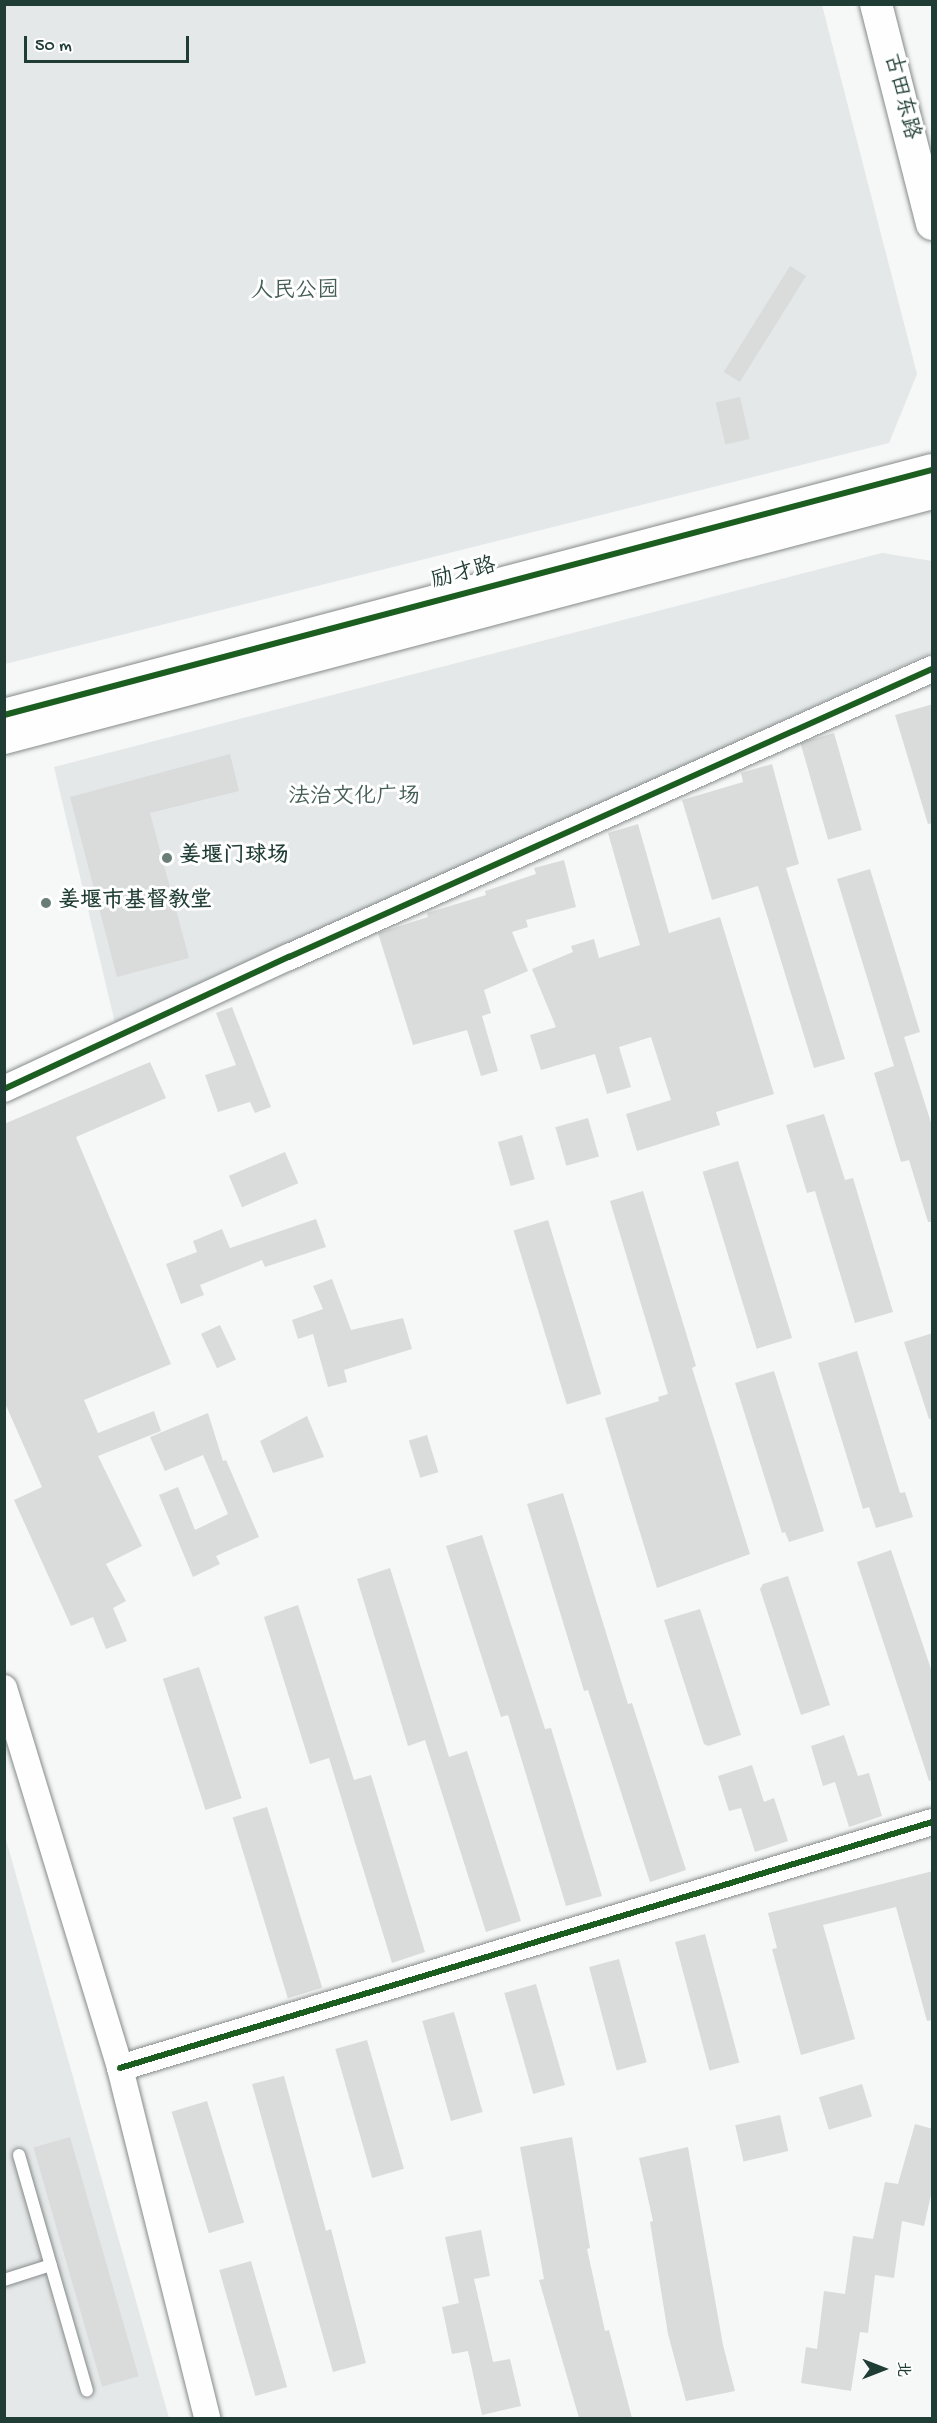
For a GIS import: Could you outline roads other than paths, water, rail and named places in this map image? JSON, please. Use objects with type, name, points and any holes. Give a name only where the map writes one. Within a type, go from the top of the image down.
[{"type":"street","name":"古田东路","points":[[876,4],[933,224]]},
{"type":"street","name":"励才路","points":[[4,715],[933,470]]},
{"type":"street","name":"励才路","points":[[4,738],[933,493]]},
{"type":"street","points":[[4,1089],[300,952],[933,669]]},
{"type":"street","points":[[4,1688],[120,2068],[207,2418]]},
{"type":"street","points":[[120,2068],[933,1822]]},
{"type":"lane","points":[[19,2155],[87,2390]]},
{"type":"lane","points":[[4,2280],[51,2265]]},
{"type":"place","name":"姜堰门球场","points":[[167,858]]},
{"type":"place","name":"姜堰市基督教堂","points":[[46,903]]},
{"type":"park label","name":"人民公园","points":[[295,293]]},
{"type":"park label","name":"法治文化广场","points":[[354,799]]}]
